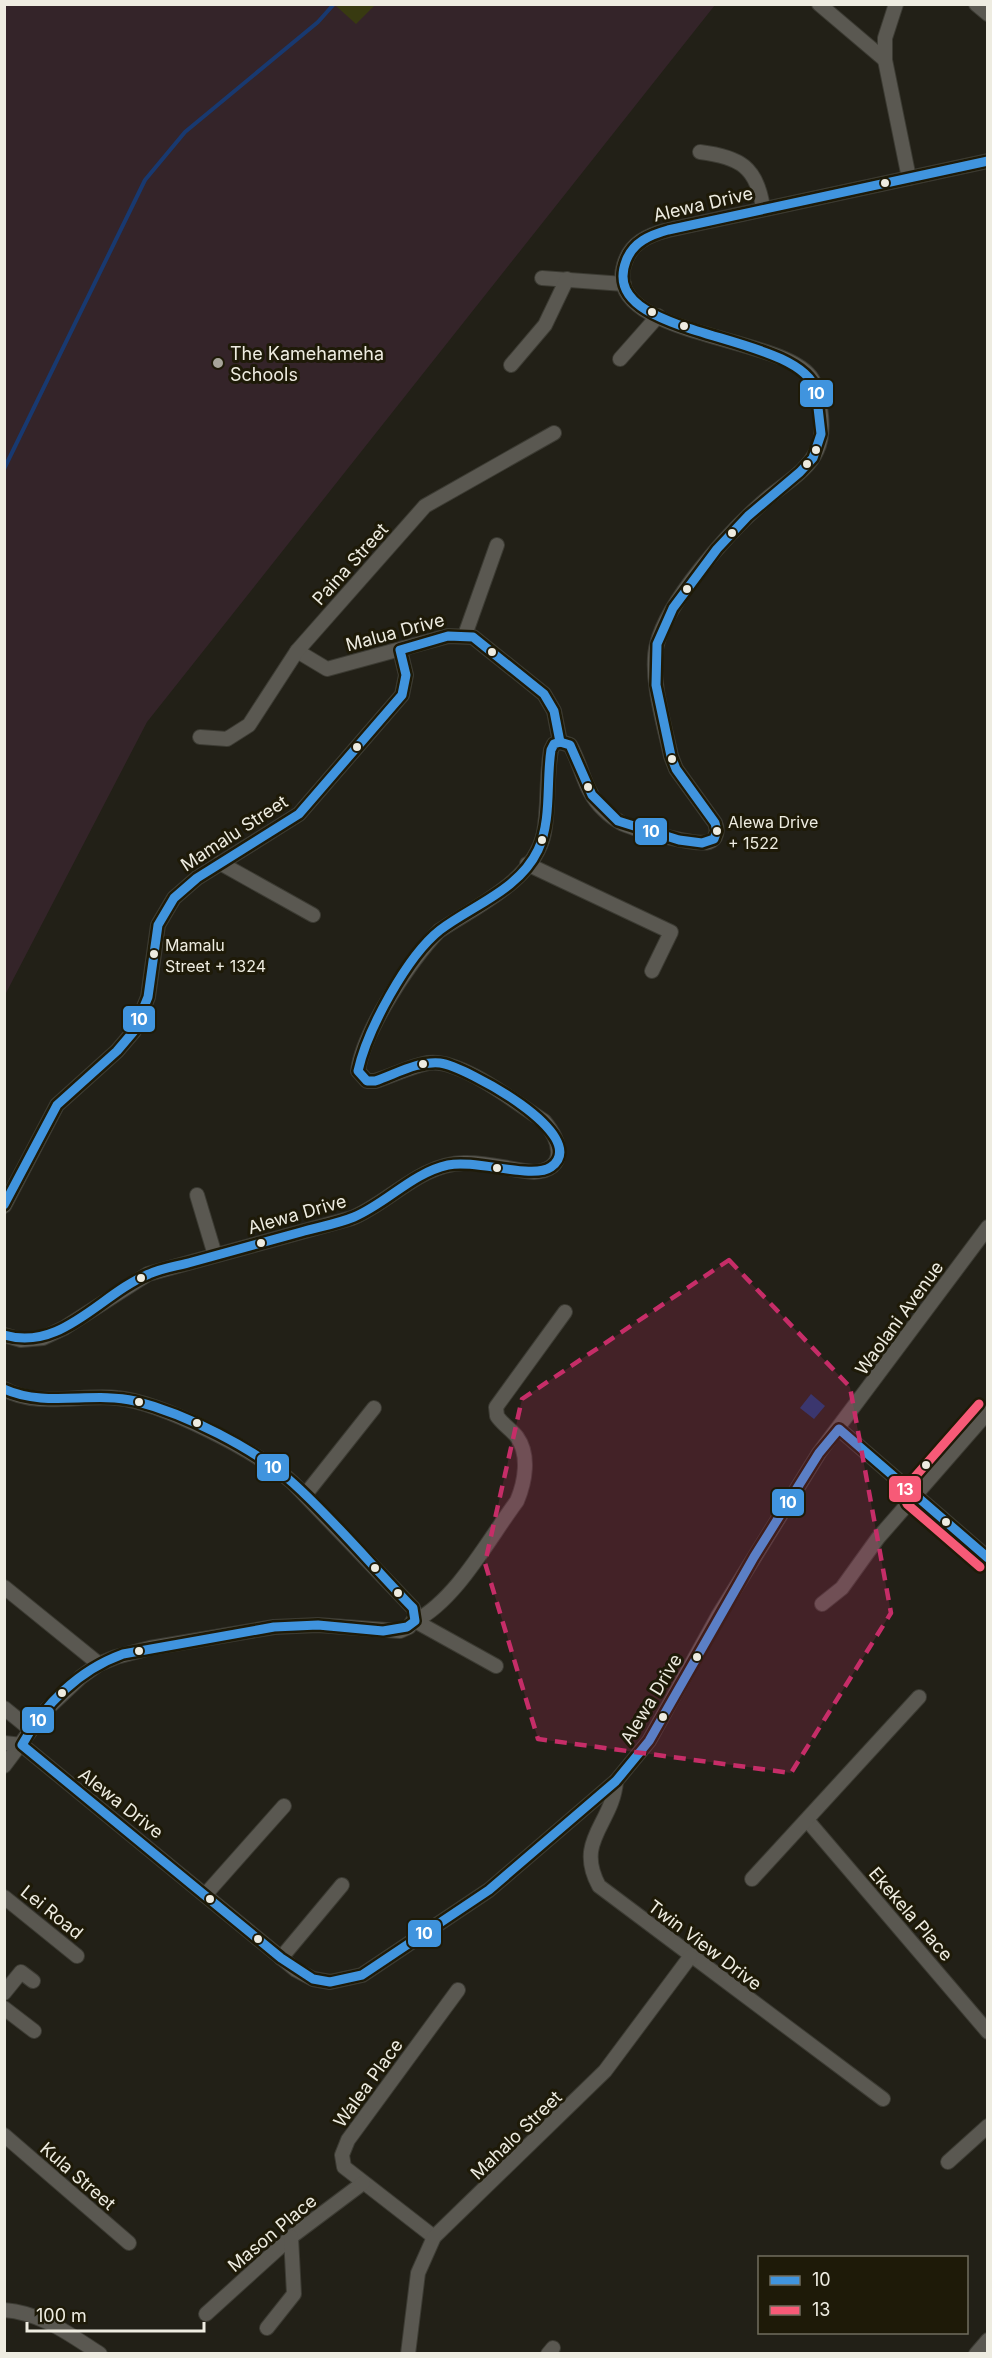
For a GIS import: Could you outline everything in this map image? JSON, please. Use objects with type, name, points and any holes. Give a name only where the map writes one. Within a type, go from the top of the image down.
[{"type":"street","points":[[819,4],[885,60]]},
{"type":"street","points":[[896,4],[885,38],[885,60],[909,178]]},
{"type":"street","points":[[976,4],[987,14]]},
{"type":"street","points":[[700,152],[726,156],[744,165],[752,173],[758,186],[763,208]]},
{"type":"street","name":"Alewa Drive","points":[[624,284],[623,272],[631,251],[650,234],[987,161]]},
{"type":"street","points":[[542,278],[624,284],[635,301],[658,316],[688,329],[761,351],[807,370],[816,386],[819,405],[819,447],[801,471],[764,501],[735,530],[678,599],[657,643],[655,670],[671,756],[676,769],[715,823],[717,829],[714,838],[710,841],[696,842],[634,828],[612,817],[589,792],[570,745],[560,742]]},
{"type":"street","points":[[512,365],[545,325],[567,279]]},
{"type":"street","points":[[620,358],[658,316]]},
{"type":"street","name":"Paina Street","points":[[200,737],[226,739],[249,725],[297,651],[425,506],[554,433]]},
{"type":"street","points":[[465,635],[497,546]]},
{"type":"street","name":"Malua Drive","points":[[297,651],[327,669],[448,636],[465,635],[480,642],[544,694],[554,711],[560,742]]},
{"type":"street","name":"Mamalu Street","points":[[4,1206],[57,1105],[117,1051],[134,1031],[148,997],[154,937],[168,906],[188,884],[298,814],[349,758],[402,694],[406,675],[400,650]]},
{"type":"street","name":"Alewa Drive","points":[[4,1335],[21,1340],[43,1338],[63,1328],[148,1274],[352,1218],[379,1204],[418,1177],[443,1166],[467,1163],[534,1172],[544,1172],[551,1167],[559,1152],[559,1144],[554,1132],[544,1122],[461,1069],[438,1062],[427,1063],[375,1082],[367,1082],[358,1071],[360,1061],[387,1003],[430,941],[439,931],[509,884],[538,850],[543,836],[549,761],[554,744],[560,742]]},
{"type":"street","points":[[220,863],[313,915]]},
{"type":"street","points":[[528,864],[671,932],[652,971]]},
{"type":"street","points":[[197,1195],[215,1255]]},
{"type":"street","name":"Waolani Avenue","points":[[839,1429],[987,1227]]},
{"type":"street","points":[[4,1766],[22,1746],[30,1729],[66,1691],[99,1664],[150,1648],[274,1627],[318,1625],[392,1631],[409,1627],[434,1611],[447,1597],[517,1501],[523,1483],[525,1455],[518,1438],[497,1416],[496,1407],[565,1312]]},
{"type":"street","points":[[4,1389],[27,1397],[93,1396],[141,1403],[251,1452],[277,1468],[305,1495],[413,1608],[416,1616],[415,1622]]},
{"type":"street","points":[[305,1495],[374,1408]]},
{"type":"street","points":[[822,1604],[842,1588],[878,1538],[987,1412]]},
{"type":"street","points":[[839,1429],[987,1558]]},
{"type":"street","name":"Alewa Drive","points":[[22,1746],[281,1958],[313,1979],[330,1982],[362,1975],[489,1890],[616,1781],[649,1742],[748,1566],[819,1453],[839,1429]]},
{"type":"street","points":[[4,1587],[99,1664]]},
{"type":"street","points":[[415,1622],[496,1666]]},
{"type":"street","points":[[752,1879],[919,1697]]},
{"type":"street","points":[[4,1708],[30,1729]]},
{"type":"street","points":[[4,1743],[22,1746]]},
{"type":"street","name":"Twin View Drive","points":[[616,1781],[613,1803],[591,1845],[589,1858],[592,1874],[598,1886],[883,2099]]},
{"type":"street","points":[[205,1895],[284,1806]]},
{"type":"street","name":"Ekekela Place","points":[[807,1820],[987,2032]]},
{"type":"street","points":[[281,1958],[342,1885]]},
{"type":"street","name":"Lei Road","points":[[4,1897],[77,1956]]},
{"type":"street","name":"Mahalo Street","points":[[408,2354],[418,2272],[434,2237],[605,2071],[690,1957]]},
{"type":"street","points":[[4,1993],[21,1972],[33,1981]]},
{"type":"street","name":"Walea Place","points":[[434,2237],[344,2167],[342,2155],[348,2140],[458,1990]]},
{"type":"street","points":[[4,2008],[34,2031]]},
{"type":"street","points":[[948,2162],[987,2126]]},
{"type":"street","name":"Kula Street","points":[[4,2135],[129,2243]]},
{"type":"street","name":"Mason Place","points":[[206,2314],[291,2237],[363,2183]]},
{"type":"street","points":[[267,2328],[294,2294],[291,2237]]},
{"type":"street","points":[[4,2310],[26,2312],[52,2322],[100,2354]]},
{"type":"highlighted area","points":[[729,1260],[850,1387],[891,1613],[791,1773],[538,1739],[485,1563],[522,1399]]},
{"type":"shaded area","name":"The Kamehameha Schools","points":[[5,5],[715,5],[147,722],[5,995]]},
{"type":"shaded area","points":[[335,5],[375,5],[356,24]]},
{"type":"water","points":[[811,1394],[825,1406],[814,1419],[800,1408]]},
{"type":"waterway","points":[[4,469],[145,180],[185,132],[318,22],[334,4]]},
{"type":"transit line","name":"10","points":[[560,742],[570,745],[592,795],[618,821],[679,840],[702,843],[714,839],[717,831],[715,823],[676,769],[671,756],[656,685],[657,644],[673,608],[717,549],[748,516],[813,458],[821,434],[816,390],[801,370],[774,356],[668,321],[640,306],[625,287],[626,261],[629,254],[649,237],[668,230],[988,161]]},
{"type":"transit line","name":"10","points":[[4,1205],[57,1105],[117,1051],[134,1031],[148,997],[158,925],[174,898],[197,878],[299,814],[402,695],[406,675],[400,650],[448,636],[473,637],[544,694],[554,711],[560,742]]},
{"type":"transit line","name":"10","points":[[4,1335],[25,1338],[44,1335],[80,1318],[131,1283],[154,1272],[354,1217],[378,1204],[411,1181],[448,1165],[460,1164],[531,1171],[551,1167],[560,1154],[555,1138],[541,1121],[521,1104],[474,1076],[440,1063],[415,1066],[375,1081],[367,1081],[358,1071],[379,1015],[402,975],[427,942],[453,921],[494,896],[530,864],[538,850],[545,826],[551,750],[554,744],[560,742]]},
{"type":"transit line","name":"10","points":[[4,1389],[20,1395],[53,1399],[119,1398],[135,1401],[176,1414],[239,1445],[293,1483],[339,1528],[413,1608],[415,1621],[407,1627],[383,1631],[318,1625],[274,1627],[123,1654],[92,1669],[64,1690],[41,1716],[22,1745],[281,1958],[313,1979],[330,1982],[362,1975],[489,1890],[616,1781],[649,1741],[754,1557],[819,1453],[839,1429],[988,1558]]},
{"type":"transit line","name":"13","points":[[979,1404],[906,1487],[903,1495],[907,1504],[980,1567]]},
{"type":"place","name":"The Kamehameha Schools","points":[[218,363]]},
{"type":"place","name":"Alewa Drive + 1522","points":[[717,831]]},
{"type":"place","name":"Mamalu Street + 1324","points":[[154,954]]}]
